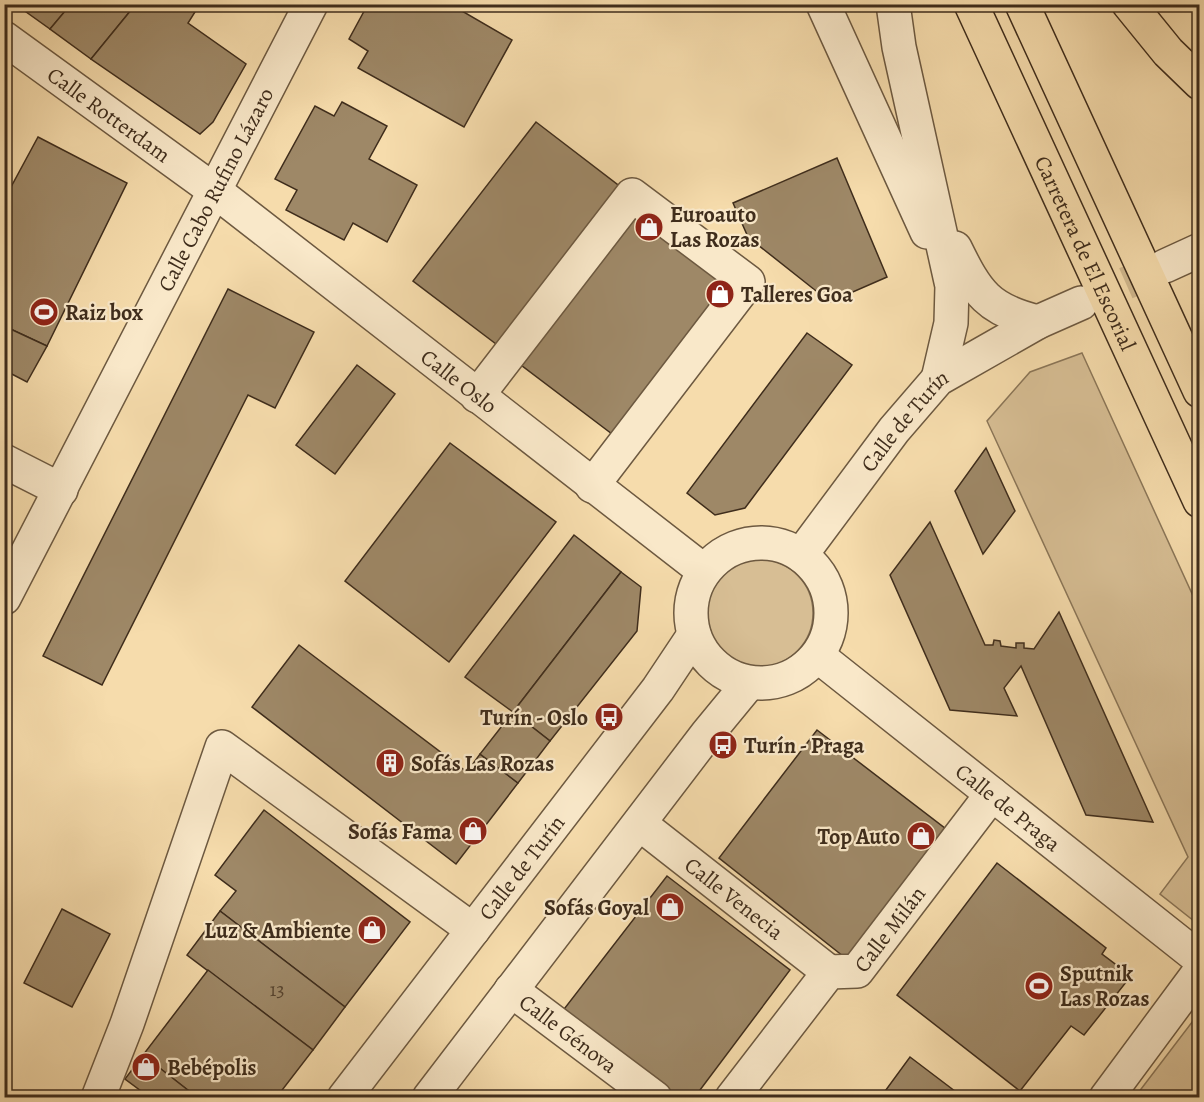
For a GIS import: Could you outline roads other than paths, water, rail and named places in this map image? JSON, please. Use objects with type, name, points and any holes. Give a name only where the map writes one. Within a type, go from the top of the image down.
[{"type":"highway","name":"Carretera de El Escorial","points":[[971,4],[1200,501]]},
{"type":"highway","name":"Carretera de El Escorial","points":[[1022,4],[1200,391]]},
{"type":"highway","points":[[1129,4],[1168,52],[1200,83]]},
{"type":"street","name":"Calle Cabo Rufino Lázaro","points":[[4,598],[311,4]]},
{"type":"street","points":[[823,4],[952,286]]},
{"type":"street","points":[[893,4],[899,47],[952,286],[951,323],[938,379]]},
{"type":"street","name":"Calle Rotterdam","points":[[4,38],[215,191]]},
{"type":"street","name":"Calle Oslo","points":[[215,191],[704,571]]},
{"type":"street","points":[[477,396],[633,195],[748,282],[592,486]]},
{"type":"street","points":[[935,208],[973,286],[1008,315],[1038,322]]},
{"type":"street","points":[[1166,266],[1200,250]]},
{"type":"street","name":"Calle de Turín","points":[[801,555],[894,430],[938,379],[1038,322],[1081,303]]},
{"type":"street","points":[[4,461],[61,490]]},
{"type":"street","points":[[750,543],[777,544],[801,555],[821,576],[831,602],[830,630],[818,656],[798,673],[775,683],[749,683],[731,677],[715,667],[702,652],[694,635],[690,612],[694,590],[704,571],[725,552],[750,543]]},
{"type":"street","name":"Calle de Turín","points":[[344,1098],[658,689],[694,635]]},
{"type":"street","name":"Calle de Praga","points":[[818,656],[1200,959]]},
{"type":"street","points":[[429,1098],[707,734],[749,683]]},
{"type":"street","points":[[98,1098],[127,1024],[222,747],[472,930]]},
{"type":"street","name":"Calle Milán","points":[[732,1098],[829,972],[857,971],[992,794]]},
{"type":"street","name":"Calle Venecia","points":[[640,824],[829,972]]},
{"type":"street","points":[[1106,1098],[1200,971]]},
{"type":"street","name":"Calle Génova","points":[[511,990],[655,1098]]},
{"type":"tunnel","points":[[1081,303],[1165,266]]},
{"type":"place","name":"Euroauto Las Rozas","points":[[649,227]]},
{"type":"place","name":"Talleres Goa","points":[[720,294]]},
{"type":"place","name":"Raiz box","points":[[44,312]]},
{"type":"place","name":"Turín - Oslo","points":[[609,717]]},
{"type":"place","name":"Turín - Praga","points":[[723,745]]},
{"type":"place","name":"Sofás Las Rozas","points":[[390,763]]},
{"type":"place","name":"Sofás Fama","points":[[473,831]]},
{"type":"place","name":"Top Auto","points":[[921,836]]},
{"type":"place","name":"Sofás Goyal","points":[[670,907]]},
{"type":"place","name":"Luz & Ambiente","points":[[372,930]]},
{"type":"place","name":"Sputnik Las Rozas","points":[[1039,986]]},
{"type":"place","name":"Bebépolis","points":[[146,1067]]}]
